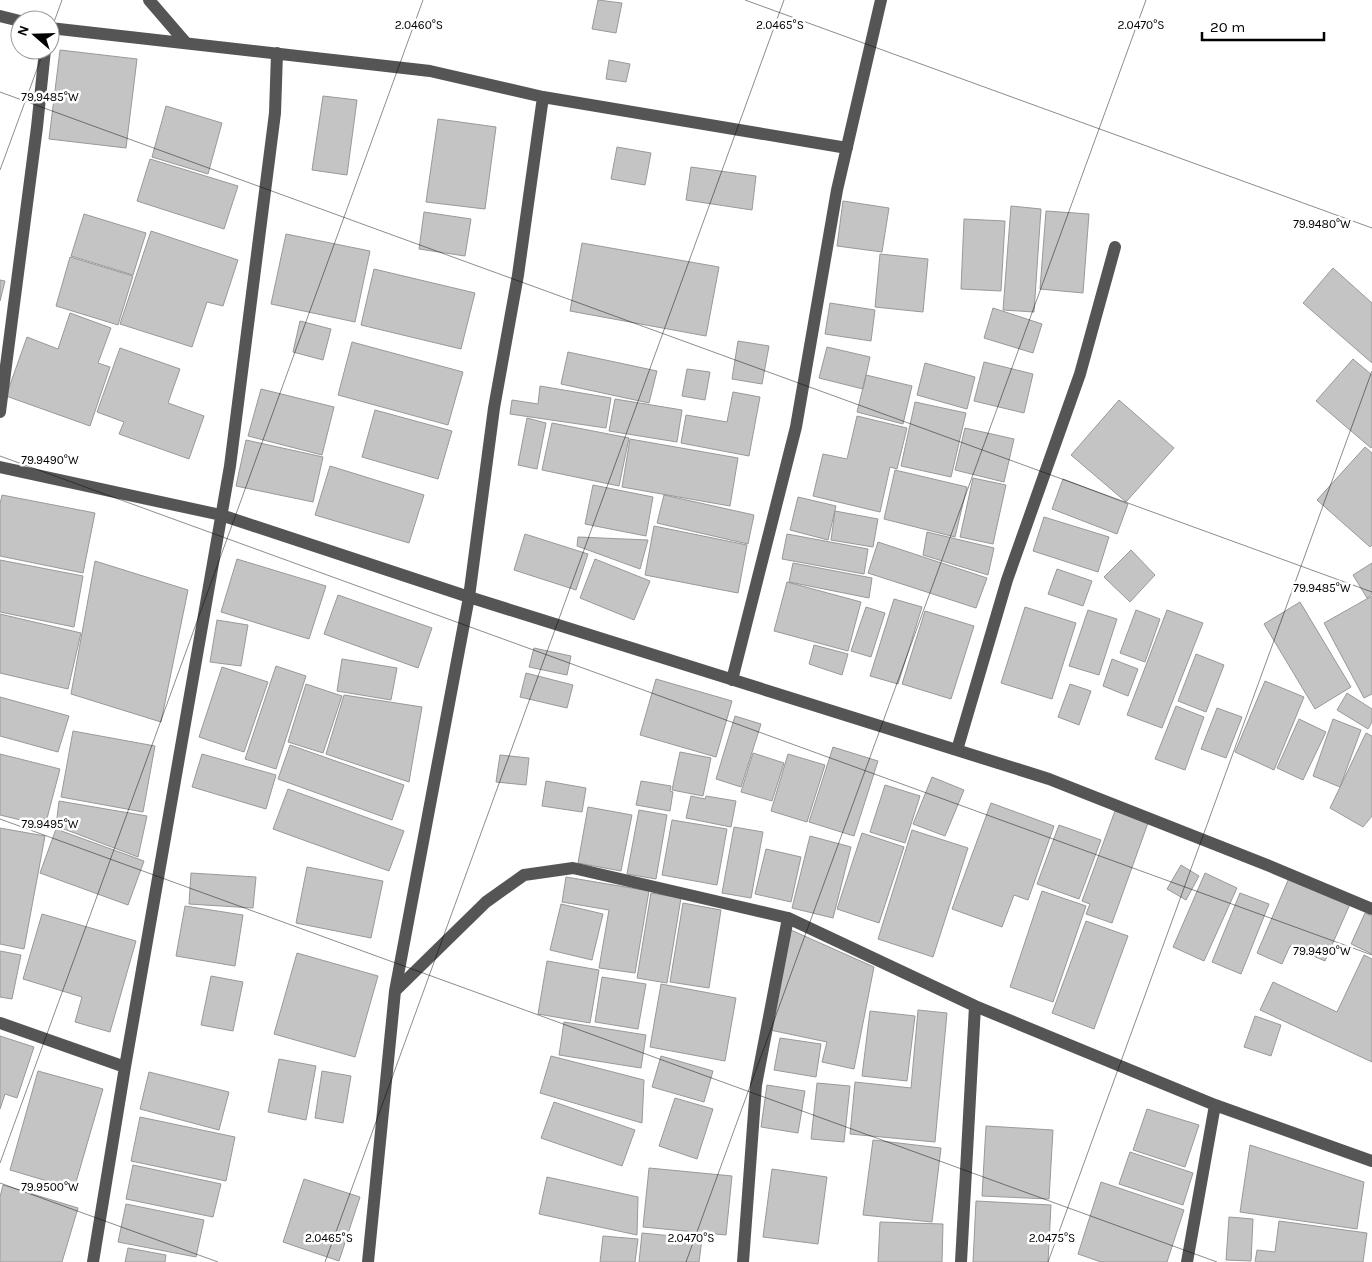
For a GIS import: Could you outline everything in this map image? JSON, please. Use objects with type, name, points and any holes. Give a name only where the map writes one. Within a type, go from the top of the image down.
[{"type":"street","points":[[149,0],[186,43]]},
{"type":"street","points":[[732,680],[796,427],[837,190],[881,0]]},
{"type":"street","points":[[60,29],[430,71],[543,97],[847,148]]},
{"type":"street","points":[[93,1262],[125,1067],[230,466],[275,112],[278,53]]},
{"type":"street","points":[[0,412],[44,60]]},
{"type":"street","points":[[368,1262],[395,991],[469,597],[494,408],[518,275],[543,97]]},
{"type":"street","points":[[957,750],[1007,580],[1080,374],[1115,247]]},
{"type":"street","points":[[0,467],[221,515],[469,597],[1049,779],[1372,909]]},
{"type":"street","points":[[395,991],[486,902],[524,875],[573,868],[788,918],[975,1006],[1215,1105],[1372,1161]]},
{"type":"street","points":[[744,1262],[756,1085],[788,918]]},
{"type":"street","points":[[961,1262],[975,1006]]},
{"type":"street","points":[[0,1024],[125,1067]]},
{"type":"street","points":[[1187,1262],[1215,1105]]},
{"type":"building","points":[[598,0],[622,3],[616,33],[592,29]]},
{"type":"building","points":[[60,50],[137,59],[126,148],[49,139]]},
{"type":"building","points":[[609,60],[630,64],[626,82],[606,79]]},
{"type":"building","points":[[323,96],[357,100],[347,175],[312,170]]},
{"type":"building","points":[[166,106],[222,123],[208,174],[152,157]]},
{"type":"building","points":[[438,119],[496,127],[485,209],[426,202]]},
{"type":"building","points":[[617,147],[651,153],[645,185],[611,179]]},
{"type":"building","points":[[150,159],[238,186],[224,229],[137,201]]},
{"type":"building","points":[[691,167],[756,176],[752,210],[686,200]]},
{"type":"building","points":[[843,201],[889,208],[882,252],[837,246]]},
{"type":"building","points":[[1011,206],[1041,209],[1034,312],[1003,310]]},
{"type":"building","points":[[1046,211],[1089,214],[1083,293],[1040,289]]},
{"type":"building","points":[[424,212],[471,219],[465,256],[419,249]]},
{"type":"building","points":[[84,214],[146,233],[133,275],[71,256]]},
{"type":"building","points":[[964,219],[1005,221],[1001,291],[961,289]]},
{"type":"building","points":[[151,231],[238,260],[223,306],[207,302],[192,347],[120,324]]},
{"type":"building","points":[[286,234],[370,251],[355,322],[271,304]]},
{"type":"building","points":[[582,243],[719,267],[706,336],[570,311]]},
{"type":"building","points":[[880,254],[928,259],[923,312],[875,307]]},
{"type":"building","points":[[70,257],[133,276],[118,325],[56,306]]},
{"type":"building","points":[[1333,268],[1372,303],[1372,363],[1303,303]]},
{"type":"building","points":[[374,269],[475,293],[461,349],[361,325]]},
{"type":"building","points":[[0,280],[5,281],[0,301]]},
{"type":"building","points":[[830,303],[875,310],[871,341],[825,334]]},
{"type":"building","points":[[993,308],[1042,324],[1033,353],[984,338]]},
{"type":"building","points":[[70,313],[111,328],[98,363],[110,367],[90,426],[6,396],[27,337],[58,349]]},
{"type":"building","points":[[300,321],[331,329],[323,360],[293,352]]},
{"type":"building","points":[[738,341],[769,346],[762,384],[732,379]]},
{"type":"building","points":[[352,342],[463,372],[448,425],[338,395]]},
{"type":"building","points":[[827,347],[870,357],[863,389],[819,378]]},
{"type":"building","points":[[120,348],[180,369],[168,403],[204,416],[189,459],[119,434],[124,422],[97,412]]},
{"type":"building","points":[[568,352],[657,371],[649,403],[561,384]]},
{"type":"building","points":[[1353,359],[1372,375],[1371,448],[1316,401]]},
{"type":"building","points":[[984,362],[1033,374],[1024,413],[974,401]]},
{"type":"building","points":[[925,363],[975,377],[967,409],[917,395]]},
{"type":"building","points":[[687,369],[710,372],[705,400],[682,396]]},
{"type":"building","points":[[866,375],[912,386],[903,424],[857,412]]},
{"type":"building","points":[[540,386],[611,398],[606,428],[510,414],[512,400],[538,404]]},
{"type":"building","points":[[261,389],[334,407],[322,455],[248,436]]},
{"type":"building","points":[[733,392],[760,397],[749,456],[681,443],[686,415],[727,422]]},
{"type":"building","points":[[615,399],[682,410],[677,442],[609,431]]},
{"type":"building","points":[[1119,400],[1174,448],[1126,502],[1071,455]]},
{"type":"building","points":[[915,402],[966,413],[951,477],[901,466]]},
{"type":"building","points":[[375,410],[452,431],[438,479],[362,457]]},
{"type":"building","points":[[857,416],[907,428],[897,469],[890,467],[880,512],[813,496],[823,454],[847,459]]},
{"type":"building","points":[[527,418],[546,423],[537,469],[518,465]]},
{"type":"building","points":[[552,423],[629,438],[619,486],[542,470]]},
{"type":"building","points":[[965,428],[1014,439],[1004,482],[955,470]]},
{"type":"building","points":[[630,439],[738,458],[730,506],[622,487]]},
{"type":"building","points":[[246,440],[323,457],[313,502],[236,486]]},
{"type":"building","points":[[1365,447],[1372,453],[1372,545],[1370,547],[1317,500]]},
{"type":"building","points":[[330,466],[424,495],[409,543],[315,515]]},
{"type":"building","points":[[895,470],[967,487],[955,537],[884,519]]},
{"type":"building","points":[[973,478],[1006,485],[993,544],[960,537]]},
{"type":"building","points":[[1063,479],[1128,504],[1117,534],[1052,509]]},
{"type":"building","points":[[593,485],[653,497],[646,536],[585,524]]},
{"type":"building","points":[[2,495],[95,513],[83,573],[0,556],[0,504]]},
{"type":"building","points":[[664,495],[754,515],[748,544],[657,523]]},
{"type":"building","points":[[798,497],[836,506],[828,540],[790,530]]},
{"type":"building","points":[[835,511],[878,519],[873,547],[831,540]]},
{"type":"building","points":[[1044,517],[1109,537],[1098,572],[1033,551]]},
{"type":"building","points":[[654,526],[747,545],[738,593],[645,575]]},
{"type":"building","points":[[927,532],[994,548],[988,575],[923,555]]},
{"type":"building","points":[[525,534],[588,554],[576,590],[514,570]]},
{"type":"building","points":[[787,534],[868,549],[864,574],[782,559]]},
{"type":"building","points":[[578,537],[648,540],[640,569],[577,546]]},
{"type":"building","points":[[878,542],[987,578],[976,608],[868,573]]},
{"type":"building","points":[[1131,550],[1155,575],[1130,602],[1104,577]]},
{"type":"building","points":[[237,559],[326,586],[309,639],[221,612]]},
{"type":"building","points":[[595,559],[650,581],[634,620],[580,598]]},
{"type":"building","points":[[0,560],[83,576],[74,627],[0,612]]},
{"type":"building","points":[[95,561],[188,590],[161,722],[71,694]]},
{"type":"building","points":[[793,563],[872,578],[869,598],[789,582]]},
{"type":"building","points":[[1372,563],[1372,594],[1367,598],[1353,575]]},
{"type":"building","points":[[1057,569],[1092,581],[1083,606],[1048,594]]},
{"type":"building","points":[[787,582],[861,602],[848,651],[774,631]]},
{"type":"building","points":[[338,595],[432,628],[418,668],[324,634]]},
{"type":"building","points":[[1372,596],[1372,694],[1364,698],[1324,623]]},
{"type":"building","points":[[894,599],[922,607],[898,684],[870,676]]},
{"type":"building","points":[[1300,602],[1351,687],[1315,709],[1264,624]]},
{"type":"building","points":[[866,607],[885,613],[871,657],[851,651]]},
{"type":"building","points":[[1025,607],[1076,623],[1052,699],[1001,683]]},
{"type":"building","points":[[1088,610],[1117,619],[1099,675],[1069,666]]},
{"type":"building","points":[[1136,610],[1160,619],[1145,662],[1120,653]]},
{"type":"building","points":[[1167,610],[1203,623],[1162,728],[1127,715]]},
{"type":"building","points":[[925,611],[974,626],[951,699],[902,684]]},
{"type":"building","points":[[0,614],[81,633],[68,689],[0,673]]},
{"type":"building","points":[[217,620],[248,625],[241,666],[210,662]]},
{"type":"building","points":[[814,645],[848,654],[842,675],[809,664]]},
{"type":"building","points":[[534,648],[571,656],[567,675],[529,667]]},
{"type":"building","points":[[1196,654],[1224,665],[1206,712],[1178,701]]},
{"type":"building","points":[[342,659],[397,668],[391,700],[337,691]]},
{"type":"building","points":[[1112,659],[1138,669],[1128,696],[1103,686]]},
{"type":"building","points":[[276,666],[306,676],[276,769],[245,759]]},
{"type":"building","points":[[222,667],[268,682],[244,752],[199,737]]},
{"type":"building","points":[[526,673],[573,685],[567,708],[520,697]]},
{"type":"building","points":[[656,679],[732,701],[716,757],[640,735]]},
{"type":"building","points":[[1265,681],[1304,697],[1274,770],[1235,752]]},
{"type":"building","points":[[306,684],[342,696],[323,753],[288,742]]},
{"type":"building","points":[[1070,684],[1091,691],[1079,725],[1058,717]]},
{"type":"building","points":[[1347,693],[1372,709],[1372,722],[1368,729],[1337,710]]},
{"type":"building","points":[[344,695],[422,707],[409,782],[326,754]]},
{"type":"building","points":[[0,697],[69,716],[58,752],[0,736]]},
{"type":"building","points":[[1176,706],[1204,717],[1185,770],[1155,759]]},
{"type":"building","points":[[1217,708],[1242,717],[1226,758],[1201,749]]},
{"type":"building","points":[[735,716],[761,724],[741,787],[716,779]]},
{"type":"building","points":[[1299,719],[1326,732],[1303,780],[1277,768]]},
{"type":"building","points":[[1333,719],[1361,730],[1340,787],[1313,776]]},
{"type":"building","points":[[73,731],[155,746],[143,812],[61,797]]},
{"type":"building","points":[[1366,733],[1372,736],[1372,816],[1363,827],[1330,808]]},
{"type":"building","points":[[290,745],[404,785],[392,820],[278,779]]},
{"type":"building","points":[[833,747],[878,761],[854,836],[809,822]]},
{"type":"building","points":[[680,752],[711,758],[703,796],[672,790]]},
{"type":"building","points":[[753,753],[784,763],[772,801],[741,792]]},
{"type":"building","points":[[0,754],[60,769],[45,826],[0,815]]},
{"type":"building","points":[[202,754],[276,775],[266,809],[192,787]]},
{"type":"building","points":[[788,754],[825,765],[807,822],[771,811]]},
{"type":"building","points":[[500,755],[529,758],[526,785],[496,782]]},
{"type":"building","points":[[932,777],[964,790],[945,836],[913,824]]},
{"type":"building","points":[[546,781],[586,788],[582,812],[542,806]]},
{"type":"building","points":[[641,781],[671,786],[670,791],[673,792],[670,811],[636,805]]},
{"type":"building","points":[[885,785],[920,796],[905,843],[870,832]]},
{"type":"building","points":[[288,789],[404,831],[389,871],[273,829]]},
{"type":"building","points":[[691,796],[705,799],[706,796],[736,801],[731,827],[686,818]]},
{"type":"building","points":[[59,801],[147,816],[138,857],[56,826]]},
{"type":"building","points":[[991,803],[1054,826],[1028,900],[1014,895],[1002,927],[952,909]]},
{"type":"building","points":[[588,807],[632,815],[621,871],[578,863]]},
{"type":"building","points":[[639,810],[667,815],[656,879],[627,874]]},
{"type":"building","points":[[1115,811],[1148,823],[1112,923],[1086,914],[1090,904],[1082,901]]},
{"type":"building","points":[[672,820],[727,829],[717,885],[662,875]]},
{"type":"building","points":[[1059,825],[1101,840],[1079,899],[1037,884]]},
{"type":"building","points":[[734,827],[763,832],[751,898],[722,893]]},
{"type":"building","points":[[0,828],[45,836],[24,949],[0,944]]},
{"type":"building","points":[[56,829],[144,861],[128,905],[40,873]]},
{"type":"building","points":[[912,830],[968,848],[933,957],[878,939]]},
{"type":"building","points":[[862,833],[904,847],[879,923],[837,909]]},
{"type":"building","points":[[810,836],[851,847],[833,918],[792,908]]},
{"type":"building","points":[[766,849],[801,857],[791,902],[755,894]]},
{"type":"building","points":[[1181,865],[1199,876],[1186,900],[1167,889]]},
{"type":"building","points":[[307,867],[383,881],[371,938],[296,923]]},
{"type":"building","points":[[191,873],[256,877],[253,908],[189,904]]},
{"type":"building","points":[[1205,873],[1237,888],[1204,961],[1173,947]]},
{"type":"building","points":[[566,877],[649,891],[635,973],[599,968],[609,910],[562,902]]},
{"type":"building","points":[[1289,878],[1350,904],[1325,961],[1290,946],[1282,964],[1257,953]]},
{"type":"building","points":[[1042,891],[1086,906],[1053,1002],[1010,987]]},
{"type":"building","points":[[651,893],[681,898],[667,983],[637,978]]},
{"type":"building","points":[[1240,893],[1269,904],[1241,974],[1212,962]]},
{"type":"building","points":[[683,903],[721,910],[709,988],[670,982]]},
{"type":"building","points":[[561,904],[603,914],[592,960],[550,950]]},
{"type":"building","points":[[185,906],[243,915],[235,966],[176,956]]},
{"type":"building","points":[[1365,913],[1372,916],[1372,954],[1351,944]]},
{"type":"building","points":[[42,914],[136,941],[110,1032],[75,1022],[82,997],[23,979]]},
{"type":"building","points":[[1086,921],[1128,936],[1094,1029],[1052,1013]]},
{"type":"building","points":[[791,930],[874,967],[854,1069],[822,1062],[827,1042],[770,1030]]},
{"type":"building","points":[[0,951],[21,955],[12,999],[0,997]]},
{"type":"building","points":[[297,953],[378,976],[355,1057],[274,1034]]},
{"type":"building","points":[[1364,955],[1372,959],[1372,1062],[1260,1010],[1273,982],[1337,1012]]},
{"type":"building","points":[[547,961],[599,970],[590,1023],[538,1014]]},
{"type":"building","points":[[211,976],[243,982],[233,1031],[201,1025]]},
{"type":"building","points":[[602,977],[646,984],[638,1029],[595,1022]]},
{"type":"building","points":[[661,984],[736,998],[725,1061],[650,1047]]},
{"type":"building","points":[[918,1010],[947,1013],[935,1142],[850,1134],[855,1082],[911,1088]]},
{"type":"building","points":[[870,1011],[915,1016],[907,1081],[862,1076]]},
{"type":"building","points":[[1255,1016],[1281,1025],[1271,1056],[1244,1047]]},
{"type":"building","points":[[564,1022],[646,1035],[641,1068],[559,1055]]},
{"type":"building","points":[[0,1036],[34,1047],[17,1098],[5,1094],[0,1109]]},
{"type":"building","points":[[780,1038],[821,1044],[816,1077],[774,1070]]},
{"type":"building","points":[[551,1056],[644,1080],[642,1123],[540,1093]]},
{"type":"building","points":[[661,1056],[713,1071],[704,1102],[652,1087]]},
{"type":"building","points":[[279,1059],[316,1066],[306,1120],[268,1112]]},
{"type":"building","points":[[38,1071],[103,1089],[74,1189],[10,1170]]},
{"type":"building","points":[[322,1071],[351,1076],[343,1123],[315,1118]]},
{"type":"building","points":[[149,1072],[229,1092],[219,1130],[140,1109]]},
{"type":"building","points":[[817,1083],[850,1086],[844,1142],[811,1139]]},
{"type":"building","points":[[767,1085],[805,1091],[798,1133],[761,1127]]},
{"type":"building","points":[[675,1098],[713,1109],[697,1159],[659,1146]]},
{"type":"building","points":[[554,1102],[635,1130],[622,1166],[541,1138]]},
{"type":"building","points":[[1147,1109],[1199,1125],[1185,1167],[1133,1150]]},
{"type":"building","points":[[140,1117],[235,1137],[226,1181],[131,1161]]},
{"type":"building","points":[[986,1126],[1053,1130],[1049,1199],[982,1196]]},
{"type":"building","points":[[873,1140],[941,1148],[932,1222],[863,1215]]},
{"type":"building","points":[[1250,1145],[1364,1182],[1357,1229],[1240,1212]]},
{"type":"building","points":[[1130,1152],[1193,1173],[1183,1205],[1119,1184]]},
{"type":"building","points":[[133,1165],[221,1184],[213,1217],[126,1199]]},
{"type":"building","points":[[649,1168],[732,1176],[726,1235],[643,1227]]},
{"type":"building","points":[[772,1169],[827,1177],[818,1244],[763,1237]]},
{"type":"building","points":[[547,1177],[638,1197],[637,1235],[539,1214]]},
{"type":"building","points":[[304,1179],[360,1197],[339,1261],[283,1242]]},
{"type":"building","points":[[1101,1182],[1184,1210],[1167,1262],[1101,1262],[1078,1254]]},
{"type":"building","points":[[3,1185],[78,1208],[62,1262],[0,1262],[0,1197]]},
{"type":"building","points":[[976,1201],[1051,1205],[1048,1262],[973,1262]]},
{"type":"building","points":[[126,1204],[204,1220],[196,1257],[118,1242]]},
{"type":"building","points":[[1229,1217],[1253,1219],[1251,1261],[1226,1260]]},
{"type":"building","points":[[1279,1221],[1367,1233],[1363,1262],[1255,1262],[1257,1250],[1275,1252]]},
{"type":"building","points":[[880,1222],[943,1224],[942,1262],[878,1262]]},
{"type":"building","points":[[642,1233],[702,1239],[699,1262],[639,1262]]},
{"type":"building","points":[[603,1236],[638,1239],[635,1262],[600,1262]]},
{"type":"building","points":[[128,1248],[166,1255],[165,1262],[125,1262]]}]
